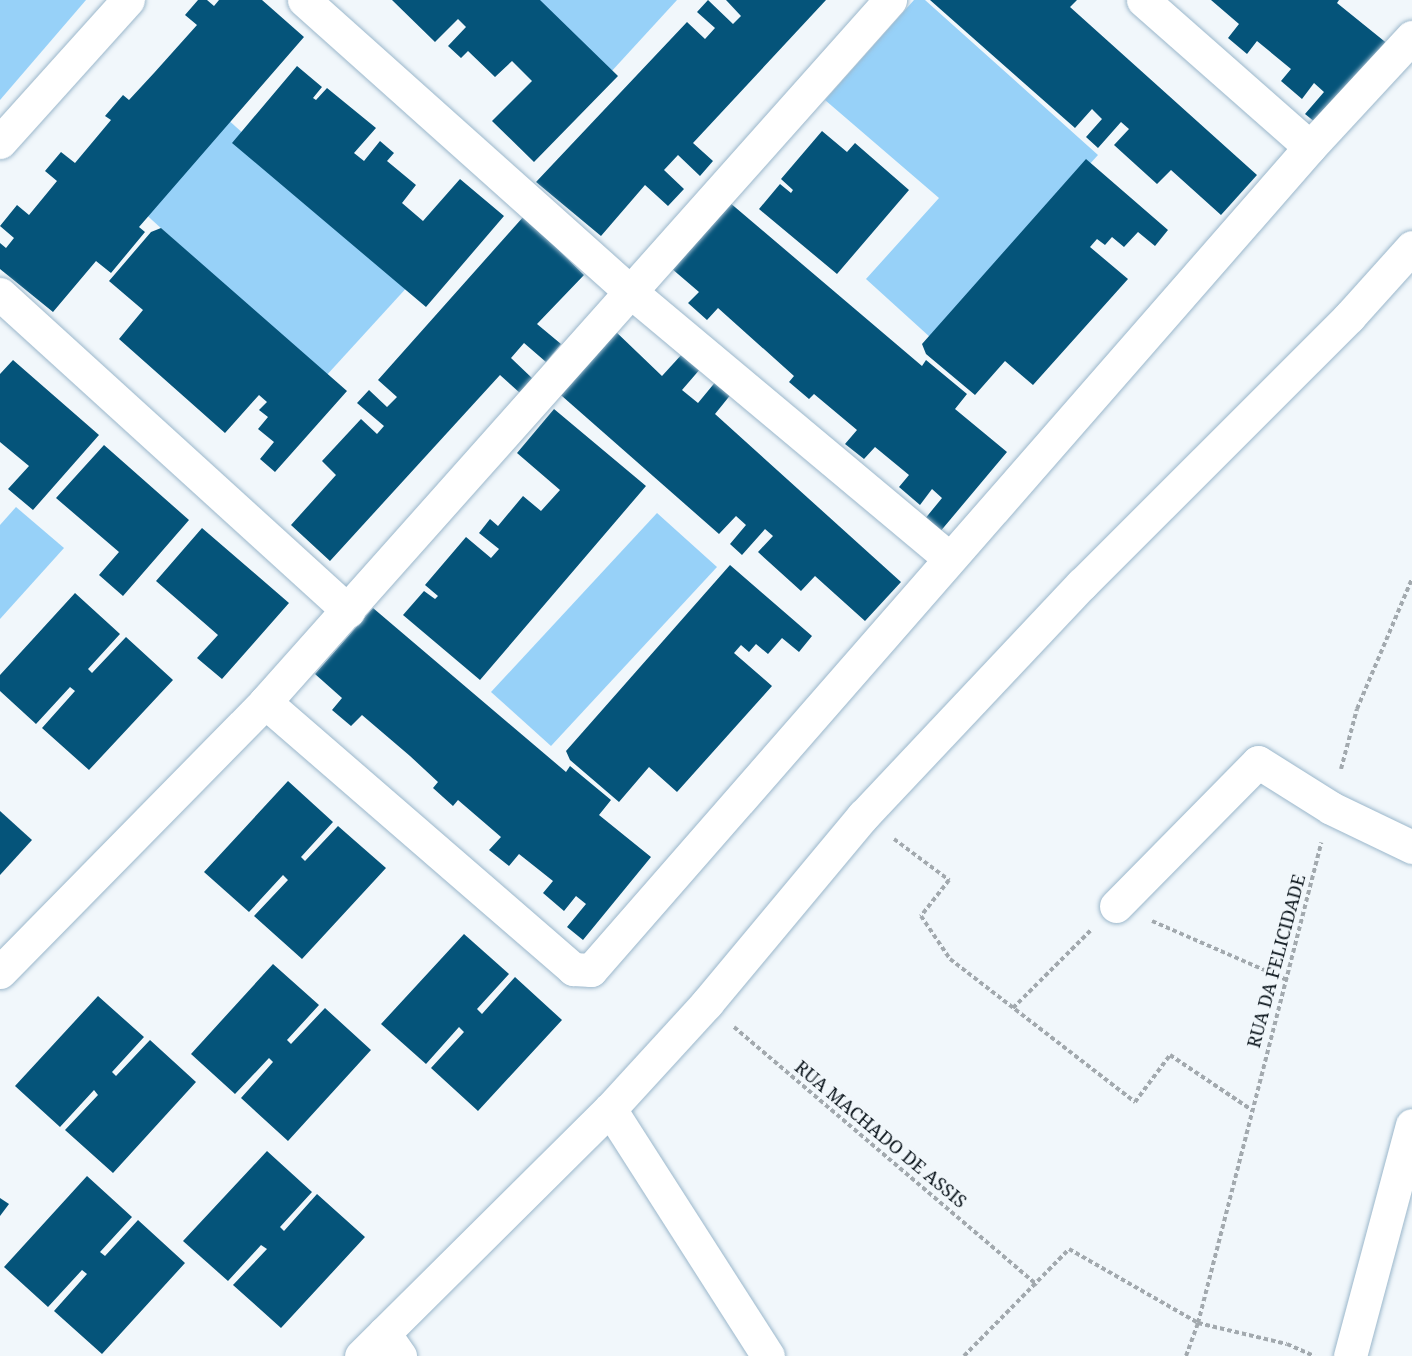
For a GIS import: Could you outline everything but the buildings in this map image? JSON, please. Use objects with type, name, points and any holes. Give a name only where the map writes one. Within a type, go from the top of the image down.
[{"type":"street","points":[[0,142],[128,0]]},
{"type":"street","points":[[304,0],[631,292],[950,558]]},
{"type":"street","points":[[0,972],[266,702],[890,0]]},
{"type":"street","points":[[1143,0],[1310,147]]},
{"type":"street","points":[[266,702],[573,969],[585,972],[596,966],[1310,147],[1412,37]]},
{"type":"street","points":[[361,1356],[392,1344],[706,1003],[864,816],[1082,584],[1349,317],[1412,247]]},
{"type":"street","points":[[0,294],[348,610]]},
{"type":"street","points":[[1116,906],[1258,762],[1331,807],[1412,847]]},
{"type":"street","points":[[610,1109],[768,1356]]},
{"type":"street","points":[[1350,1356],[1412,1125]]},
{"type":"path","name":"RUA DA FELICIDADE","points":[[1186,1356],[1198,1323],[1285,979],[1358,709],[1412,579]]},
{"type":"path","points":[[864,816],[950,879],[921,916],[950,959],[1135,1102],[1170,1055],[1252,1110]]},
{"type":"path","points":[[1013,1008],[1116,906],[1285,979]]},
{"type":"path","name":"RUA MACHADO DE ASSIS","points":[[706,1003],[1037,1285]]},
{"type":"path","points":[[964,1356],[1037,1285],[1069,1249],[1198,1323],[1287,1344],[1315,1356]]},
{"type":"shaded area","points":[[0,0],[86,0],[0,100]]},
{"type":"shaded area","points":[[530,0],[677,0],[610,73]]},
{"type":"shaded area","points":[[914,0],[925,0],[1098,155],[931,338],[866,279],[939,198],[825,100]]},
{"type":"shaded area","points":[[225,117],[410,284],[325,377],[141,210]]},
{"type":"shaded area","points":[[16,507],[64,548],[0,619],[0,525]]},
{"type":"shaded area","points":[[657,513],[717,567],[551,746],[491,692]]}]
